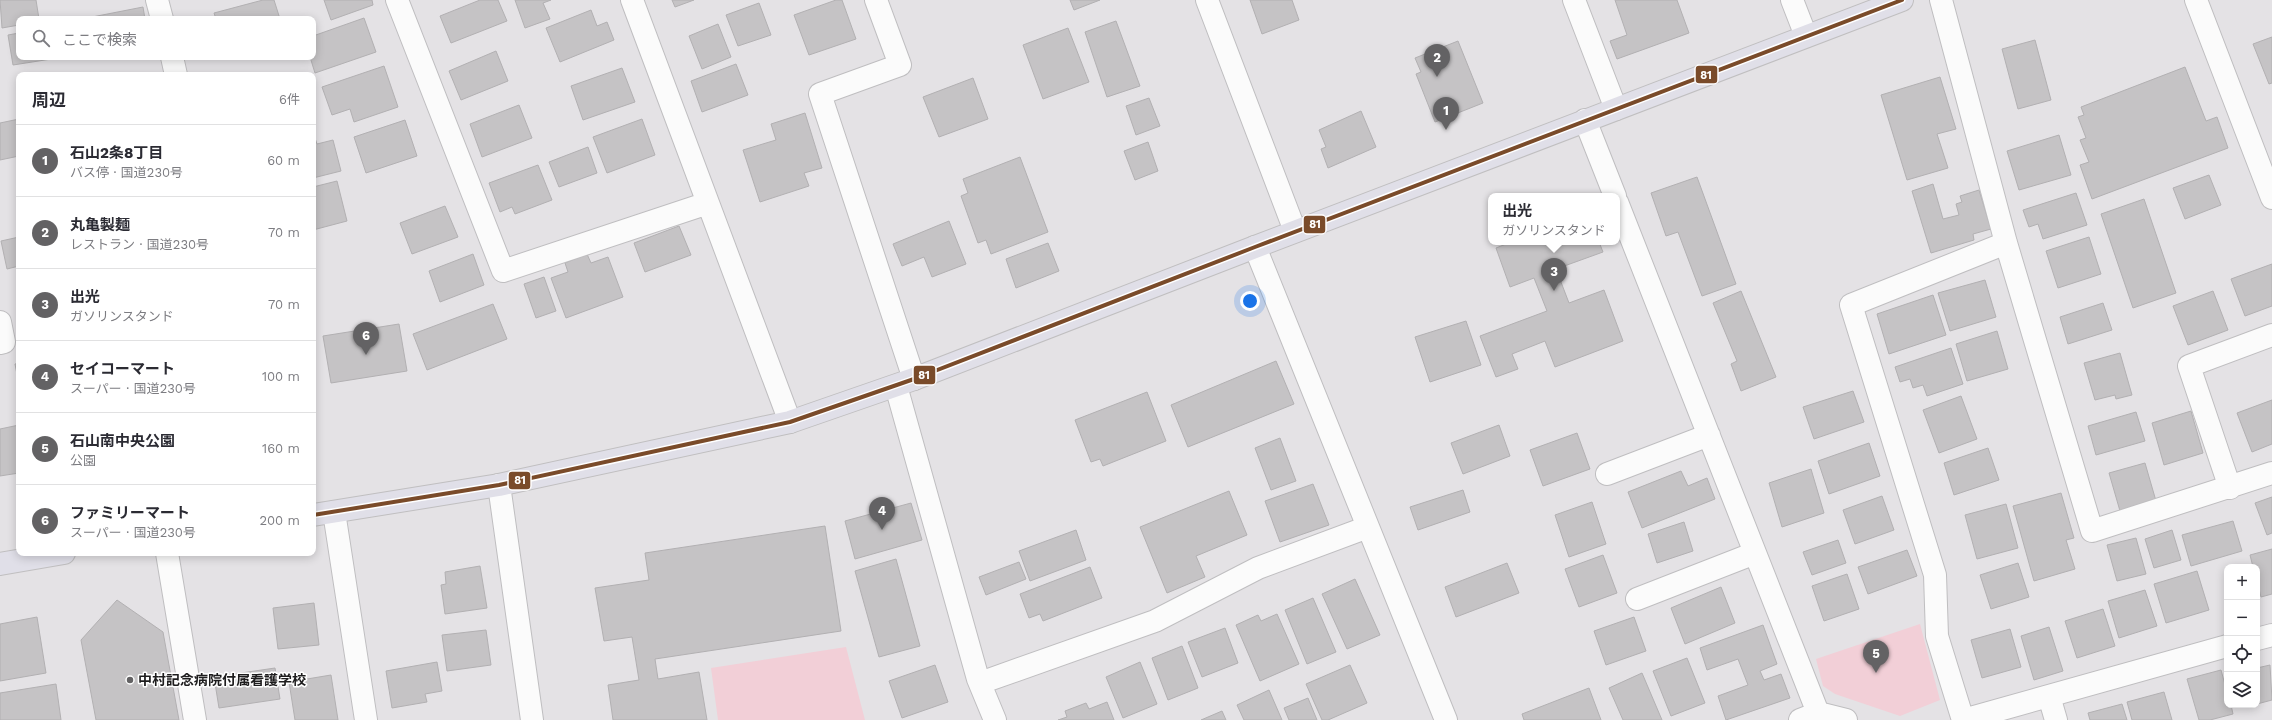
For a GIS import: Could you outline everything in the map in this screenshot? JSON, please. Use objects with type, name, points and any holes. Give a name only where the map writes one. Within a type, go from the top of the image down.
[{"type":"highway","points":[[316,515],[499,485],[790,422],[905,382],[1616,108],[1902,0]]},
{"type":"highway","points":[[0,564],[47,556]]},
{"type":"street","points":[[157,0],[161,16]]},
{"type":"street","points":[[397,0],[503,271],[708,203]]},
{"type":"street","points":[[632,0],[790,422]]},
{"type":"street","points":[[876,0],[900,65],[820,94],[905,382],[980,683],[995,720]]},
{"type":"street","points":[[1207,0],[1295,231]]},
{"type":"street","points":[[1574,0],[1616,108]]},
{"type":"street","points":[[1792,0],[1806,36]]},
{"type":"street","points":[[1941,0],[2006,243],[2092,531],[2272,474]]},
{"type":"street","points":[[2196,0],[2272,195]]},
{"type":"street","points":[[173,60],[175,72]]},
{"type":"street","points":[[1585,120],[1614,193]]},
{"type":"street","points":[[1620,210],[1755,553],[1809,717],[1846,720]]},
{"type":"street","points":[[2006,243],[1851,305],[1935,574],[1937,636],[1963,720],[2224,647]]},
{"type":"street","points":[[1255,247],[1446,720]]},
{"type":"street","points":[[0,322],[4,342],[0,343]]},
{"type":"street","points":[[2230,488],[2189,366],[2272,335]]},
{"type":"street","points":[[1607,474],[1708,435]]},
{"type":"street","points":[[499,485],[532,720]]},
{"type":"street","points":[[334,512],[366,720]]},
{"type":"street","points":[[980,683],[1155,621],[1258,568],[1368,527]]},
{"type":"street","points":[[1637,599],[1755,553]]},
{"type":"street","points":[[168,556],[195,720]]},
{"type":"street","points":[[2260,638],[2272,635]]},
{"type":"street","points":[[2049,696],[2056,720]]},
{"type":"shaded area","points":[[1920,624],[1940,700],[1900,716],[1835,694],[1823,686],[1816,659]]},
{"type":"shaded area","points":[[846,647],[865,720],[718,720],[711,668]]},
{"type":"building","points":[[0,0],[36,0],[39,16],[16,16],[16,26],[2,28]]},
{"type":"building","points":[[263,0],[274,0],[279,16],[215,16],[214,13]]},
{"type":"building","points":[[324,0],[372,0],[373,5],[331,20]]},
{"type":"building","points":[[480,0],[498,0],[507,21],[451,43],[440,16]]},
{"type":"building","points":[[515,0],[551,0],[543,3],[550,19],[525,28]]},
{"type":"building","points":[[672,0],[694,0],[675,7]]},
{"type":"building","points":[[836,0],[842,0],[856,39],[809,55],[794,15]]},
{"type":"building","points":[[1070,0],[1100,0],[1074,10]]},
{"type":"building","points":[[1250,0],[1292,0],[1299,20],[1262,34]]},
{"type":"building","points":[[1615,0],[1677,0],[1689,33],[1617,59],[1610,41],[1627,35]]},
{"type":"building","points":[[759,3],[771,35],[738,46],[726,15]]},
{"type":"building","points":[[143,7],[144,16],[97,16]]},
{"type":"building","points":[[591,10],[597,26],[607,22],[614,40],[560,62],[546,28]]},
{"type":"building","points":[[364,18],[376,52],[316,73],[311,60],[316,60],[316,35]]},
{"type":"building","points":[[1116,21],[1140,86],[1107,97],[1085,32]]},
{"type":"building","points":[[718,24],[731,57],[702,69],[689,36]]},
{"type":"building","points":[[1068,28],[1089,82],[1043,99],[1023,45]]},
{"type":"building","points":[[16,34],[16,60],[45,60],[13,65],[8,35]]},
{"type":"building","points":[[2272,37],[2272,83],[2269,84],[2253,44]]},
{"type":"building","points":[[2035,40],[2051,100],[2018,109],[2002,49]]},
{"type":"building","points":[[1458,41],[1483,103],[1435,122],[1416,74],[1421,72],[1415,58]]},
{"type":"building","points":[[496,51],[508,81],[461,100],[449,71]]},
{"type":"building","points":[[736,64],[748,95],[702,112],[691,81]]},
{"type":"building","points":[[384,66],[398,107],[354,122],[350,109],[332,115],[322,87]]},
{"type":"building","points":[[2185,67],[2206,121],[2217,117],[2228,148],[2092,199],[2080,165],[2089,162],[2080,140],[2086,138],[2078,117],[2084,115],[2081,107]]},
{"type":"building","points":[[622,68],[635,102],[583,120],[571,86]]},
{"type":"building","points":[[1940,77],[1956,129],[1937,134],[1948,168],[1907,180],[1881,95]]},
{"type":"building","points":[[973,78],[988,119],[939,137],[923,97]]},
{"type":"building","points":[[1149,98],[1160,126],[1136,135],[1126,106]]},
{"type":"building","points":[[519,105],[532,138],[482,157],[470,124]]},
{"type":"building","points":[[1361,111],[1376,147],[1328,168],[1321,149],[1326,147],[1319,130]]},
{"type":"building","points":[[805,113],[822,168],[804,173],[809,186],[760,202],[743,150],[776,140],[771,124]]},
{"type":"building","points":[[642,119],[655,155],[607,173],[593,137]]},
{"type":"building","points":[[16,120],[16,157],[0,160],[0,123]]},
{"type":"building","points":[[405,120],[417,156],[366,173],[354,137]]},
{"type":"building","points":[[2059,135],[2071,175],[2019,190],[2007,151]]},
{"type":"building","points":[[333,140],[341,171],[316,177],[316,141],[317,144]]},
{"type":"building","points":[[1148,142],[1158,171],[1135,180],[1124,151]]},
{"type":"building","points":[[588,147],[597,173],[559,187],[549,162]]},
{"type":"building","points":[[1020,157],[1048,232],[991,254],[986,240],[978,243],[961,196],[968,193],[963,179]]},
{"type":"building","points":[[538,165],[552,200],[515,214],[512,207],[500,212],[489,183]]},
{"type":"building","points":[[2209,175],[2221,205],[2185,219],[2173,188]]},
{"type":"building","points":[[1697,177],[1736,284],[1702,296],[1678,232],[1666,236],[1651,193]]},
{"type":"building","points":[[337,181],[347,221],[316,229],[316,186]]},
{"type":"building","points":[[1933,184],[1943,219],[1959,215],[1956,204],[1962,202],[1960,196],[1979,190],[1991,229],[1973,234],[1974,240],[1931,253],[1912,191]]},
{"type":"building","points":[[2076,193],[2087,225],[2043,239],[2038,224],[2029,227],[2023,210]]},
{"type":"building","points":[[2144,199],[2176,293],[2133,308],[2101,214]]},
{"type":"building","points":[[445,206],[458,237],[412,254],[400,223]]},
{"type":"building","points":[[949,221],[966,264],[932,277],[924,257],[902,266],[893,244]]},
{"type":"building","points":[[679,226],[691,255],[645,272],[634,243]]},
{"type":"building","points":[[2089,237],[2101,274],[2058,288],[2046,251]]},
{"type":"building","points":[[16,238],[16,267],[7,269],[1,241]]},
{"type":"building","points":[[1048,243],[1059,271],[1016,288],[1006,259]]},
{"type":"building","points":[[1504,245],[1600,245],[1603,252],[1556,269],[1569,303],[1604,290],[1623,341],[1555,367],[1545,341],[1512,354],[1518,369],[1496,377],[1480,336],[1547,311],[1534,278],[1510,287],[1496,248]]},
{"type":"building","points":[[473,254],[484,285],[440,302],[429,271]]},
{"type":"building","points":[[587,254],[591,263],[608,257],[623,297],[566,318],[551,278],[568,272],[565,263]]},
{"type":"building","points":[[2272,264],[2272,306],[2245,316],[2231,279]]},
{"type":"building","points":[[544,277],[556,311],[536,318],[524,284]]},
{"type":"building","points":[[1985,280],[1996,317],[1950,331],[1938,293]]},
{"type":"building","points":[[1741,291],[1776,377],[1741,391],[1731,364],[1737,361],[1713,303]]},
{"type":"building","points":[[2213,291],[2228,330],[2188,345],[2173,306]]},
{"type":"building","points":[[1933,295],[1946,335],[1889,354],[1877,314]]},
{"type":"building","points":[[2103,303],[2112,330],[2068,344],[2060,317]]},
{"type":"building","points":[[493,304],[507,339],[427,370],[413,334]]},
{"type":"building","points":[[1466,321],[1481,365],[1430,382],[1415,337]]},
{"type":"building","points":[[399,324],[407,371],[331,383],[323,336]]},
{"type":"building","points":[[1997,331],[2008,369],[1967,381],[1956,344]]},
{"type":"building","points":[[1951,348],[1963,384],[1927,396],[1923,385],[1913,388],[1910,379],[1900,382],[1895,367]]},
{"type":"building","points":[[2120,353],[2132,395],[2116,399],[2115,395],[2095,400],[2084,363]]},
{"type":"building","points":[[1276,361],[1294,404],[1188,447],[1171,405]]},
{"type":"building","points":[[1853,391],[1864,422],[1814,439],[1803,407]]},
{"type":"building","points":[[1147,392],[1166,441],[1103,466],[1100,459],[1091,462],[1075,420]]},
{"type":"building","points":[[1961,396],[1977,439],[1939,453],[1923,410]]},
{"type":"building","points":[[2272,400],[2272,444],[2252,452],[2237,413]]},
{"type":"building","points":[[2191,411],[2203,453],[2164,465],[2152,423]]},
{"type":"building","points":[[2136,412],[2145,441],[2096,455],[2088,426]]},
{"type":"building","points":[[1499,425],[1510,456],[1463,474],[1451,443]]},
{"type":"building","points":[[16,426],[16,473],[0,476],[0,429]]},
{"type":"building","points":[[1577,433],[1590,469],[1543,486],[1530,450]]},
{"type":"building","points":[[1280,438],[1296,481],[1271,490],[1255,448]]},
{"type":"building","points":[[1869,443],[1880,476],[1829,494],[1818,461]]},
{"type":"building","points":[[1988,448],[1999,480],[1954,495],[1944,463]]},
{"type":"building","points":[[2145,463],[2156,501],[2120,511],[2109,473]]},
{"type":"building","points":[[1811,469],[1824,513],[1782,527],[1769,483]]},
{"type":"building","points":[[1681,471],[1688,486],[1707,478],[1715,499],[1642,528],[1628,492]]},
{"type":"building","points":[[1313,484],[1329,525],[1280,542],[1265,501]]},
{"type":"building","points":[[1463,490],[1470,512],[1418,530],[1410,507]]},
{"type":"building","points":[[1229,491],[1247,535],[1196,556],[1205,577],[1167,593],[1140,527]]},
{"type":"building","points":[[2061,493],[2074,538],[2066,540],[2075,569],[2034,581],[2013,506]]},
{"type":"building","points":[[1882,496],[1894,530],[1855,544],[1843,510]]},
{"type":"building","points":[[2272,497],[2272,533],[2267,535],[2255,503]]},
{"type":"building","points":[[1592,502],[1606,544],[1569,557],[1555,515]]},
{"type":"building","points":[[911,503],[922,540],[855,559],[845,521]]},
{"type":"building","points":[[2006,504],[2018,548],[1977,559],[1965,515]]},
{"type":"building","points":[[2233,521],[2242,551],[2191,566],[2182,535]]},
{"type":"building","points":[[1684,522],[1693,551],[1657,563],[1648,534]]},
{"type":"building","points":[[825,526],[841,631],[655,659],[658,679],[699,672],[707,720],[613,720],[608,685],[639,680],[632,637],[604,641],[595,588],[649,580],[645,553]]},
{"type":"building","points":[[1076,530],[1086,560],[1030,581],[1019,551]]},
{"type":"building","points":[[2172,530],[2181,560],[2154,568],[2145,539]]},
{"type":"building","points":[[2136,538],[2146,574],[2117,581],[2107,545]]},
{"type":"building","points":[[1838,540],[1846,563],[1812,575],[1803,552]]},
{"type":"building","points":[[2272,549],[2272,594],[2261,597],[2260,564],[2252,564],[2250,555]]},
{"type":"building","points":[[1907,550],[1917,576],[1868,594],[1858,567]]},
{"type":"building","points":[[1603,555],[1617,593],[1579,607],[1565,569]]},
{"type":"building","points":[[896,559],[920,646],[879,657],[855,571]]},
{"type":"building","points":[[1019,562],[1026,579],[986,595],[979,577]]},
{"type":"building","points":[[1507,563],[1519,593],[1456,617],[1445,587]]},
{"type":"building","points":[[2018,563],[2029,597],[1991,609],[1980,575]]},
{"type":"building","points":[[480,566],[487,608],[445,614],[441,585],[446,584],[445,572]]},
{"type":"building","points":[[1090,567],[1102,598],[1043,621],[1040,614],[1029,618],[1020,594]]},
{"type":"building","points":[[2197,571],[2209,610],[2166,623],[2154,584]]},
{"type":"building","points":[[1847,574],[1859,609],[1824,621],[1812,586]]},
{"type":"building","points":[[1355,579],[1380,635],[1347,649],[1322,594]]},
{"type":"building","points":[[1721,587],[1735,623],[1685,644],[1671,608]]},
{"type":"building","points":[[2145,590],[2157,626],[2119,638],[2108,601]]},
{"type":"building","points":[[1313,598],[1336,652],[1307,664],[1285,610]]},
{"type":"building","name":"中村記念病院付属看護学校","points":[[117,600],[163,632],[179,720],[96,720],[81,640]]},
{"type":"building","points":[[314,603],[319,645],[278,649],[273,608]]},
{"type":"building","points":[[2103,609],[2115,646],[2077,658],[2065,621]]},
{"type":"building","points":[[1277,614],[1299,664],[1260,681],[1236,625],[1258,615],[1261,621]]},
{"type":"building","points":[[37,617],[46,673],[0,681],[0,624]]},
{"type":"building","points":[[1634,617],[1646,651],[1606,665],[1594,631]]},
{"type":"building","points":[[1763,625],[1777,664],[1760,671],[1764,680],[1781,674],[1790,698],[1726,720],[1718,696],[1748,685],[1738,659],[1707,670],[1700,648]]},
{"type":"building","points":[[2049,627],[2063,671],[2034,680],[2021,636]]},
{"type":"building","points":[[1225,628],[1238,663],[1202,677],[1188,642]]},
{"type":"building","points":[[2010,629],[2021,667],[1982,678],[1971,640]]},
{"type":"building","points":[[486,630],[491,665],[447,671],[442,635]]},
{"type":"building","points":[[1182,646],[1198,688],[1168,700],[1152,658]]},
{"type":"building","points":[[1687,658],[1705,703],[1671,716],[1653,671]]},
{"type":"building","points":[[437,662],[442,691],[425,694],[427,702],[392,708],[386,671]]},
{"type":"building","points":[[1140,662],[1157,704],[1123,718],[1106,677]]},
{"type":"building","points":[[935,665],[948,702],[902,718],[889,681]]},
{"type":"building","points":[[1350,665],[1367,703],[1328,720],[1322,720],[1306,684]]},
{"type":"building","points":[[2270,665],[2272,700],[2260,703],[2260,672],[2260,667]]},
{"type":"building","points":[[275,668],[280,699],[219,708],[214,677]]},
{"type":"building","points":[[2221,670],[2224,681],[2224,708],[2232,708],[2233,714],[2210,720],[2199,720],[2187,679]]},
{"type":"building","points":[[1642,673],[1662,720],[1623,720],[1609,688]]},
{"type":"building","points":[[331,675],[338,720],[295,720],[289,682]]},
{"type":"building","points":[[56,684],[61,720],[0,720],[0,693]]},
{"type":"building","points":[[1589,688],[1601,720],[1524,720],[1522,714]]},
{"type":"building","points":[[1269,690],[1282,720],[1244,720],[1237,705]]},
{"type":"building","points":[[2164,692],[2172,720],[2132,720],[2127,702]]},
{"type":"building","points":[[1308,698],[1317,720],[1289,720],[1284,708]]},
{"type":"building","points":[[1107,702],[1114,720],[1058,720],[1067,717],[1065,711],[1086,703],[1089,709]]},
{"type":"building","points":[[2122,704],[2127,720],[2090,720],[2088,713]]},
{"type":"building","points":[[1222,711],[1226,720],[1201,720]]},
{"type":"transit line","name":"81","points":[[316,515],[499,485],[790,422],[914,379],[1902,0]]},
{"type":"place","name":"丸亀製麺","points":[[1437,77]]},
{"type":"place","name":"石山2条8丁目","points":[[1446,130]]},
{"type":"place","name":"出光","points":[[1554,291]]},
{"type":"place","name":"ファミリーマート","points":[[366,355]]},
{"type":"place","name":"セイコーマート","points":[[882,530]]},
{"type":"place","name":"石山南中央公園","points":[[1876,673]]},
{"type":"place","name":"中村記念病院付属看護学校","points":[[130,680]]}]
